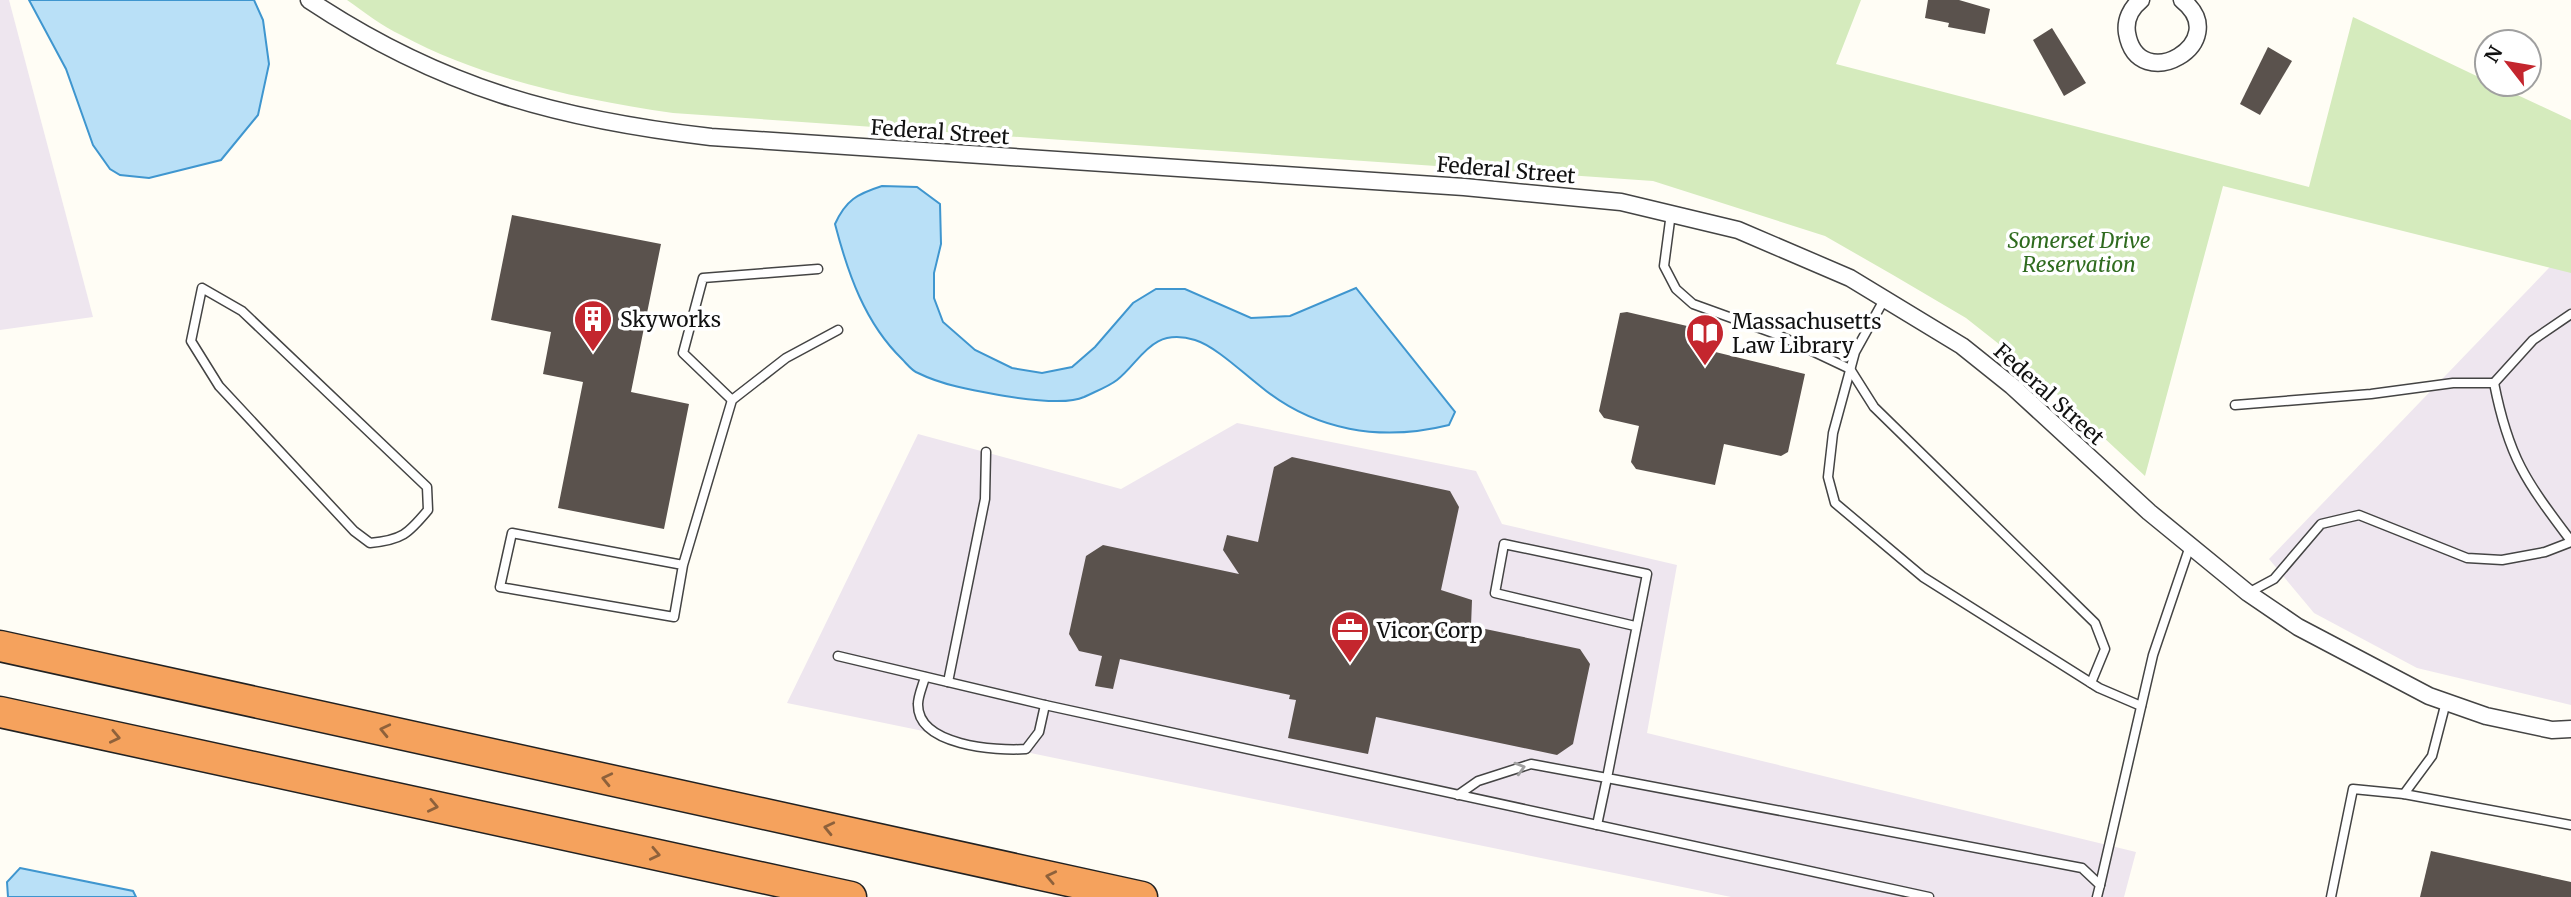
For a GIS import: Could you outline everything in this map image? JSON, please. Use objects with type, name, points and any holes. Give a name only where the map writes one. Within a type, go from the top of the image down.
[{"type":"highway","points":[[0,646],[1142,897]]},
{"type":"highway","points":[[0,712],[851,897]]},
{"type":"highway","points":[[0,719],[65,726]]},
{"type":"street","name":"Federal Street","points":[[309,0],[413,60],[474,87],[530,106],[634,128],[711,137],[1452,186],[1620,202],[1738,230],[1798,254],[1885,298],[1962,346],[2012,386],[2149,512],[2248,593],[2343,653],[2446,702],[2486,716],[2552,730],[2571,729]]},
{"type":"street","points":[[2132,3],[2127,22],[2130,44],[2146,60],[2168,62],[2188,52],[2195,38],[2194,16],[2182,0]]},
{"type":"lane","points":[[1671,212],[1664,266],[1676,289],[1693,304],[1776,334],[1850,369],[1874,407],[2095,623],[2105,649],[2091,683]]},
{"type":"lane","points":[[732,400],[683,353],[703,278],[818,269]]},
{"type":"lane","points":[[202,288],[242,311],[427,487],[428,510],[410,532],[393,541],[370,543],[354,531],[219,386],[191,341],[202,288]]},
{"type":"lane","points":[[1885,298],[1855,352],[1833,433],[1829,477],[1835,503],[1923,577],[2091,683],[2141,706]]},
{"type":"lane","points":[[2235,405],[2371,394],[2453,383],[2494,383],[2533,340],[2571,314]]},
{"type":"lane","points":[[683,565],[512,533],[500,587],[674,617],[683,565],[732,400],[786,358],[838,330]]},
{"type":"lane","points":[[2248,593],[2274,579],[2321,524],[2359,515],[2467,558],[2502,560],[2545,552],[2571,541],[2519,468],[2503,429],[2494,383]]},
{"type":"lane","points":[[948,682],[985,499],[986,452]]},
{"type":"lane","points":[[1597,825],[1647,574],[1504,544],[1495,593],[1635,626]]},
{"type":"lane","points":[[2097,897],[2153,655],[2190,546]]},
{"type":"lane","points":[[838,656],[1045,705],[1929,897]]},
{"type":"lane","points":[[925,677],[918,704],[923,724],[937,734],[968,744],[998,751],[1026,749],[1039,732],[1045,705]]},
{"type":"lane","points":[[2404,794],[2432,756],[2446,702]]},
{"type":"lane","points":[[1458,795],[1478,781],[1531,764],[2082,868],[2100,886]]},
{"type":"lane","points":[[2331,897],[2353,789],[2404,794],[2571,825]]},
{"type":"shaded area","points":[[0,0],[9,0],[93,317],[0,330]]},
{"type":"shaded area","points":[[2571,245],[2571,705],[2417,668],[2314,613],[2269,559]]},
{"type":"shaded area","points":[[1237,423],[1476,471],[1502,524],[1677,565],[1647,733],[2136,852],[2124,897],[1731,897],[787,703],[918,434],[1121,489]]},
{"type":"green space","name":"Somerset Drive Reservation","points":[[347,0],[1861,0],[1836,64],[2309,187],[2353,17],[2473,74],[2473,98],[2524,98],[2571,120],[2571,273],[2223,186],[2145,476],[2028,367],[1966,318],[1825,236],[1653,181],[673,113],[568,94],[499,76],[433,51],[373,19]]},
{"type":"water","points":[[29,0],[254,0],[263,20],[269,64],[258,115],[221,160],[149,178],[120,175],[110,169],[93,145],[66,69]]},
{"type":"water","points":[[882,186],[917,187],[940,204],[941,244],[934,273],[934,298],[943,322],[975,350],[1012,368],[1042,373],[1072,367],[1095,347],[1133,303],[1156,289],[1185,289],[1251,318],[1290,316],[1356,288],[1455,412],[1449,425],[1424,430],[1374,432],[1326,423],[1281,401],[1203,343],[1180,337],[1158,342],[1117,380],[1084,397],[1067,401],[1013,397],[961,388],[928,378],[916,372],[889,345],[868,314],[852,279],[835,224],[843,209],[853,199]]},
{"type":"water","points":[[20,868],[133,891],[136,897],[8,897],[7,882]]},
{"type":"building","points":[[1928,0],[1959,0],[1990,9],[1985,34],[1948,27],[1949,23],[1925,18]]},
{"type":"building","points":[[2052,28],[2086,83],[2064,96],[2033,40]]},
{"type":"building","points":[[2268,47],[2292,61],[2260,115],[2240,104]]},
{"type":"building","name":"Skyworks","points":[[512,215],[661,244],[631,392],[689,404],[664,529],[558,508],[583,382],[543,374],[551,332],[491,320]]},
{"type":"building","points":[[1627,312],[1700,329],[1705,335],[1703,349],[1805,374],[1788,452],[1781,456],[1724,444],[1715,485],[1636,469],[1631,462],[1639,426],[1604,418],[1599,411],[1620,313]]},
{"type":"building","points":[[1292,457],[1450,491],[1459,507],[1441,590],[1472,600],[1471,626],[1580,649],[1590,664],[1573,744],[1557,755],[1376,717],[1368,754],[1288,738],[1296,700],[1289,699],[1290,695],[1120,659],[1113,689],[1095,686],[1102,656],[1079,651],[1069,634],[1086,556],[1103,545],[1239,574],[1223,550],[1227,535],[1258,542],[1274,467]]},
{"type":"building","points":[[2431,851],[2571,882],[2571,897],[2420,897]]},
{"type":"place","name":"Skyworks","points":[[593,353]]},
{"type":"place","name":"Massachusetts Law Library","points":[[1705,367]]},
{"type":"place","name":"Vicor Corp","points":[[1350,664]]}]
